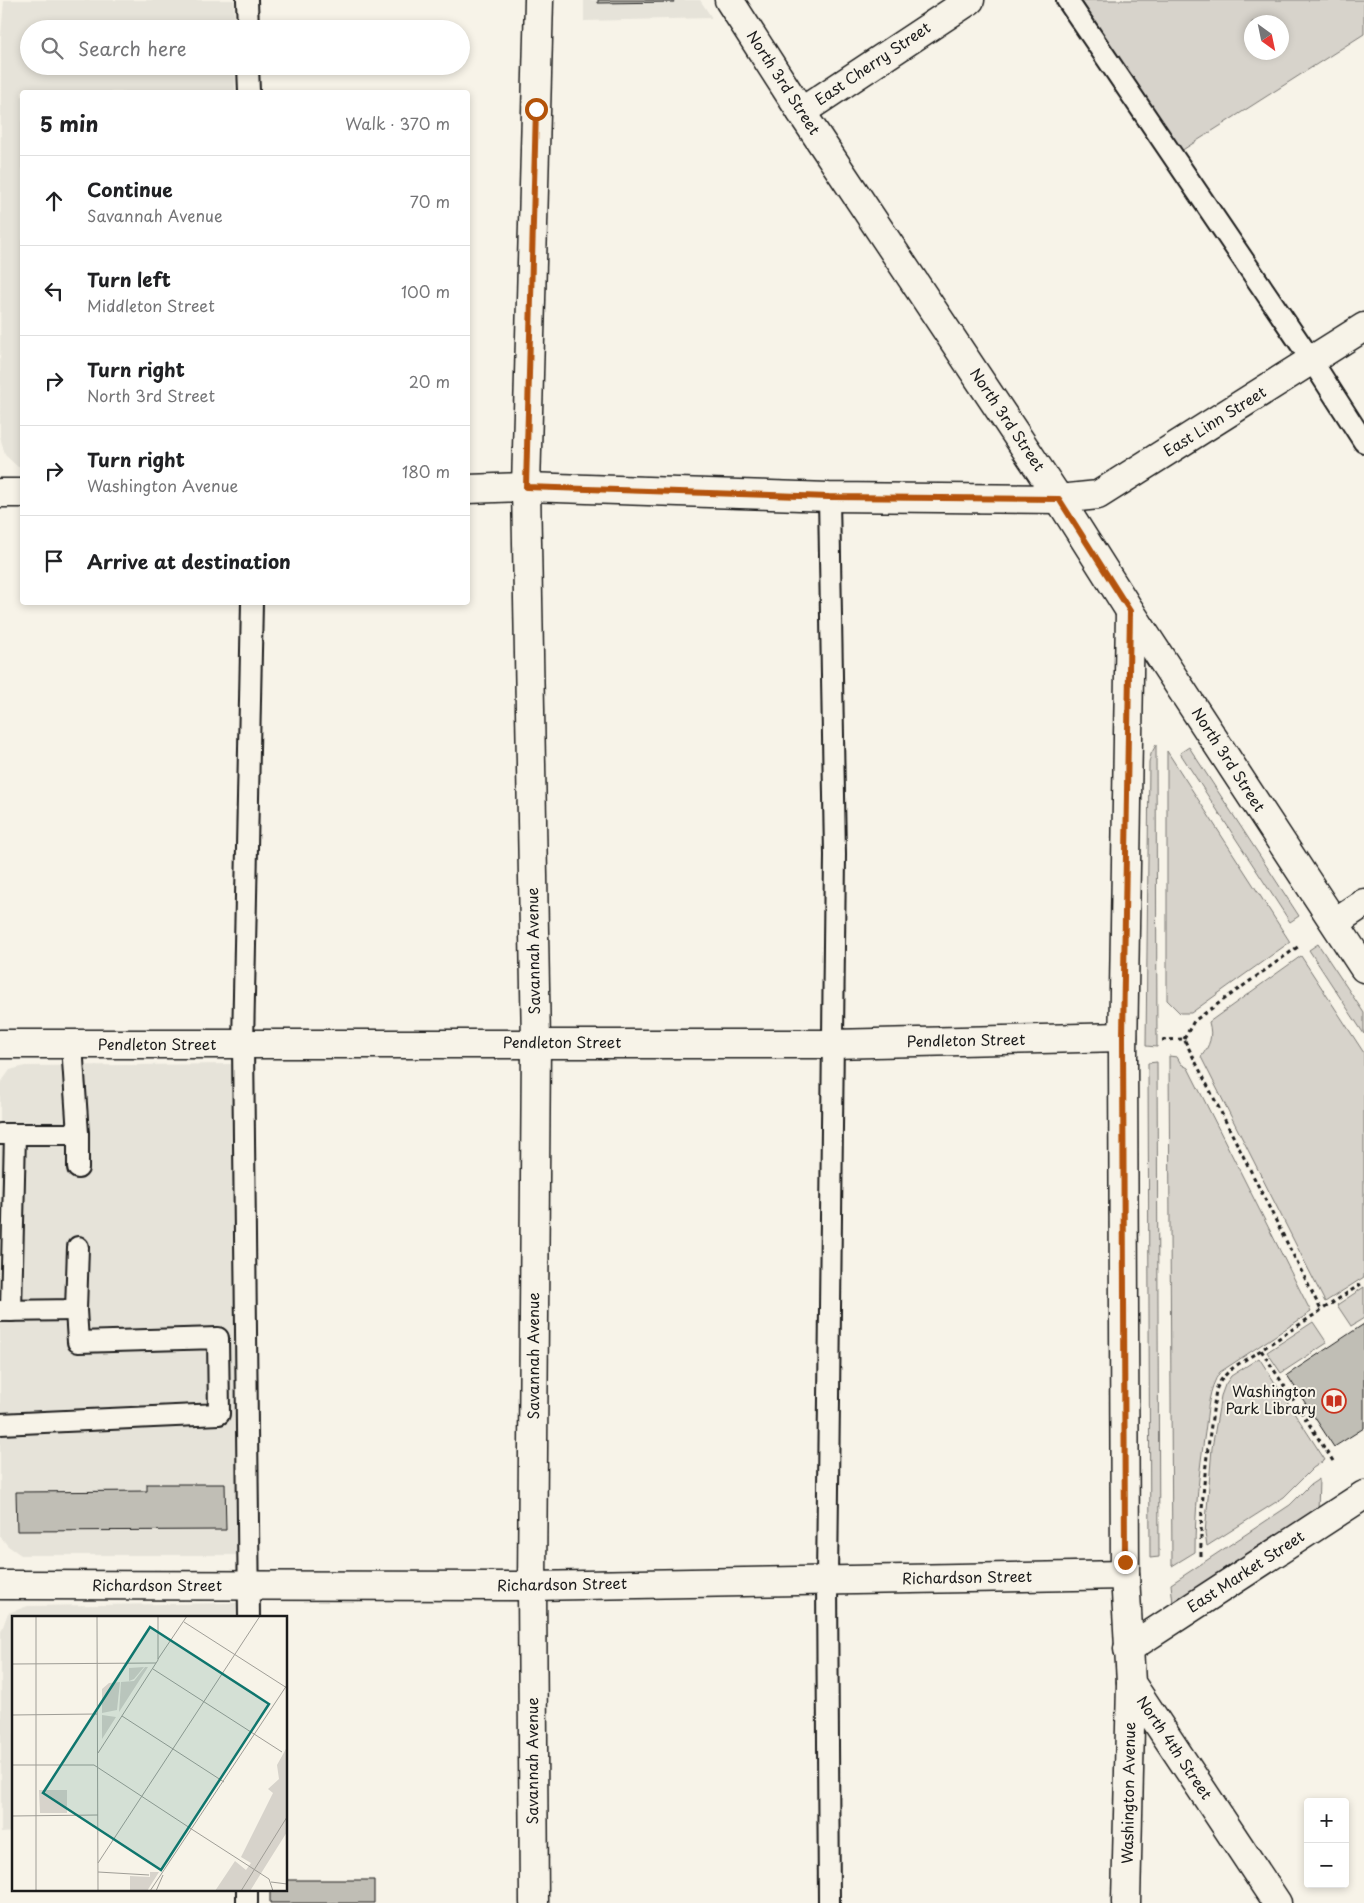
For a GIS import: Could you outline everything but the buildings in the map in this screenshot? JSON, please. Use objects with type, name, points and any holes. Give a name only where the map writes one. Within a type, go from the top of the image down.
[{"type":"street","name":"Savannah Avenue","points":[[534,1903],[532,1586],[536,1043],[526,487],[539,0]]},
{"type":"street","name":"North 3rd Street","points":[[729,0],[800,112],[1059,499],[1130,611],[1364,968]]},
{"type":"street","name":"East Cherry Street","points":[[800,112],[970,0]]},
{"type":"street","name":"East Linn Street","points":[[470,489],[526,487],[829,497],[1059,499],[1098,495],[1364,327]]},
{"type":"street","points":[[0,493],[20,493]]},
{"type":"street","points":[[1124,1574],[1123,1037],[1130,611]]},
{"type":"street","points":[[1335,922],[1364,903]]},
{"type":"street","name":"Pendleton Street","points":[[0,1044],[832,1044],[1123,1037]]},
{"type":"street","name":"East Market Street","points":[[1128,1649],[1364,1495]]},
{"type":"street","name":"Richardson Street","points":[[0,1585],[532,1586],[1124,1574]]},
{"type":"street","name":"North 4th Street","points":[[1124,1574],[1131,1683],[1277,1903]]},
{"type":"street","name":"Washington Avenue","points":[[1126,1903],[1131,1683]]},
{"type":"lane","points":[[247,0],[248,20]]},
{"type":"lane","points":[[1067,0],[1312,361],[1364,442]]},
{"type":"lane","points":[[248,75],[249,90]]},
{"type":"lane","points":[[829,497],[835,855],[827,1580],[829,1903]]},
{"type":"lane","points":[[249,1616],[244,1044],[252,605]]},
{"type":"lane","points":[[72,1045],[78,1134],[78,1168]]},
{"type":"lane","points":[[76,1310],[6,1311],[8,1134],[78,1134]]},
{"type":"lane","points":[[0,1424],[219,1414],[218,1338],[78,1342],[76,1310],[78,1247]]},
{"type":"lane","points":[[247,1890],[247,1903]]},
{"type":"path","points":[[1184,1039],[1194,1021],[1299,946]]},
{"type":"path","points":[[1162,1040],[1184,1039]]},
{"type":"path","points":[[1184,1039],[1321,1310]]},
{"type":"path","points":[[1201,1556],[1200,1535],[1205,1473],[1216,1390],[1220,1380],[1226,1373],[1364,1282]]},
{"type":"path","points":[[1261,1350],[1333,1461]]},
{"type":"shaded area","points":[[4,0],[234,0],[234,20],[20,20],[20,75],[235,75],[235,90],[20,90],[20,467],[5,455],[0,436],[1,36]]},
{"type":"shaded area","points":[[584,0],[700,0],[712,18],[584,21]]},
{"type":"shaded area","points":[[1081,0],[1364,0],[1364,34],[1181,151]]},
{"type":"shaded area","points":[[1156,745],[1157,1047],[1146,1046],[1149,763]]},
{"type":"shaded area","points":[[1189,747],[1299,916],[1290,922],[1180,753]]},
{"type":"shaded area","points":[[1167,751],[1290,942],[1191,1013],[1180,1013],[1167,1000]]},
{"type":"shaded area","points":[[1318,944],[1364,1013],[1364,1034],[1309,950]]},
{"type":"shaded area","points":[[1301,956],[1364,1053],[1364,1277],[1325,1302],[1201,1057],[1210,1041],[1209,1022]]},
{"type":"shaded area","points":[[1169,1056],[1177,1057],[1181,1064],[1188,1068],[1311,1312],[1220,1372],[1216,1379],[1209,1400],[1201,1462],[1195,1552],[1172,1566]]},
{"type":"shaded area","points":[[1157,1062],[1159,1557],[1150,1558],[1148,1063]]},
{"type":"shaded area","points":[[233,1064],[237,1555],[21,1555],[8,1546],[0,1536],[0,1084],[10,1070],[25,1066]]},
{"type":"shaded area","points":[[1364,1287],[1364,1318],[1351,1326],[1337,1305]]},
{"type":"shaded area","points":[[1313,1322],[1327,1343],[1281,1373],[1267,1352]]},
{"type":"shaded area","points":[[1259,1358],[1325,1460],[1313,1468],[1284,1497],[1207,1546],[1205,1534],[1212,1448],[1221,1396],[1231,1376]]},
{"type":"shaded area","points":[[1319,1479],[1318,1511],[1173,1604],[1171,1584],[1290,1505],[1310,1485]]},
{"type":"shaded area","points":[[237,1603],[236,1616],[12,1616],[12,1832],[1,1833],[1,1632],[8,1613],[28,1606]]},
{"type":"place","name":"Washington Park Library","points":[[1334,1401]]},
{"type":"route","points":[[536,109],[526,487],[829,497],[1059,499],[1130,611],[1123,1037],[1125,1562]]}]
